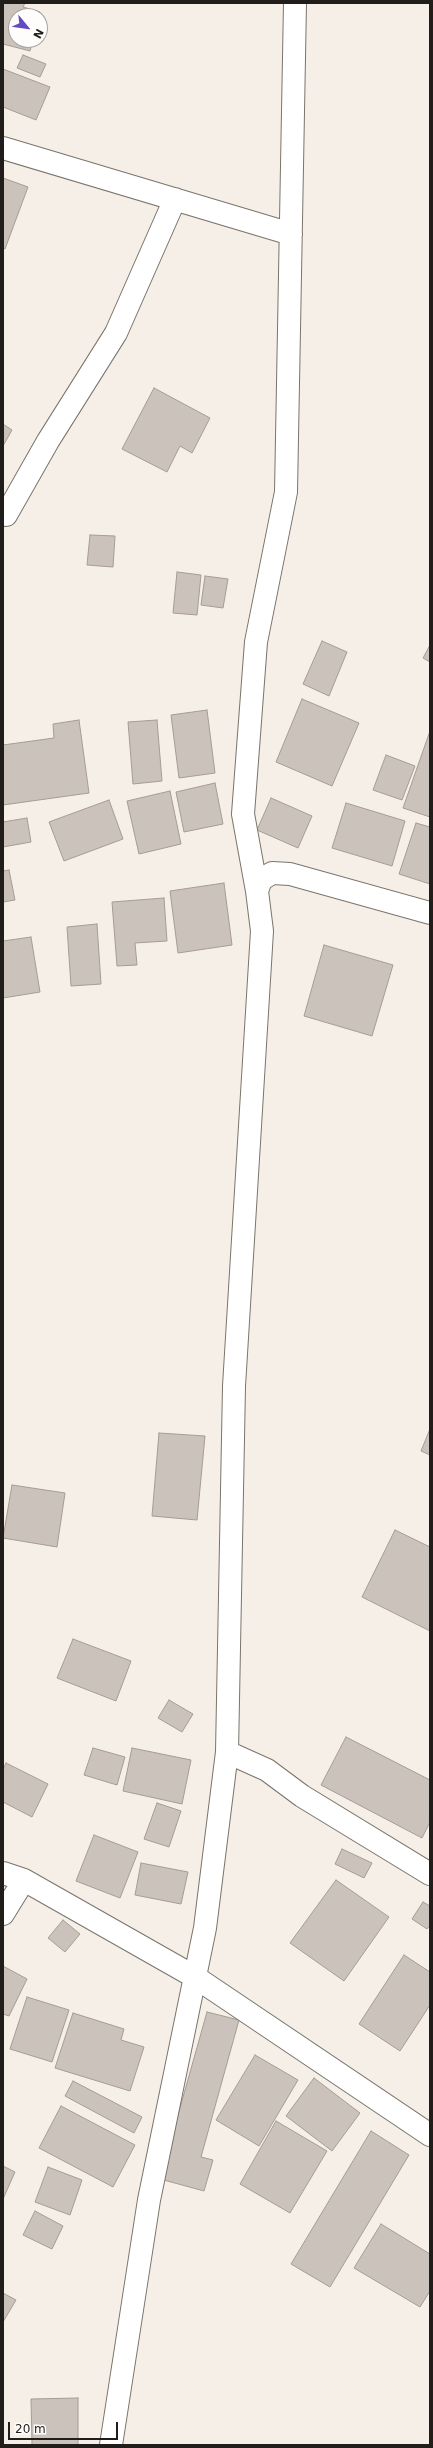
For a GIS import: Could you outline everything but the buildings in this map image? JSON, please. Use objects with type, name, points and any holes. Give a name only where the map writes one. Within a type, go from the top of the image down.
[{"type":"street","points":[[111,2445],[148,2200],[205,1928],[227,1752],[234,1386],[262,931],[257,892],[243,814],[256,642],[286,492],[295,3]]},
{"type":"street","points":[[3,148],[291,234]]},
{"type":"street","points":[[6,515],[48,441],[116,333],[175,199]]},
{"type":"street","points":[[257,892],[261,880],[272,873],[290,874],[430,913]]},
{"type":"street","points":[[227,1752],[267,1770],[302,1796],[430,1874]]},
{"type":"street","points":[[3,1873],[24,1880],[195,1977],[430,2134]]},
{"type":"street","points":[[3,1914],[24,1880]]}]
